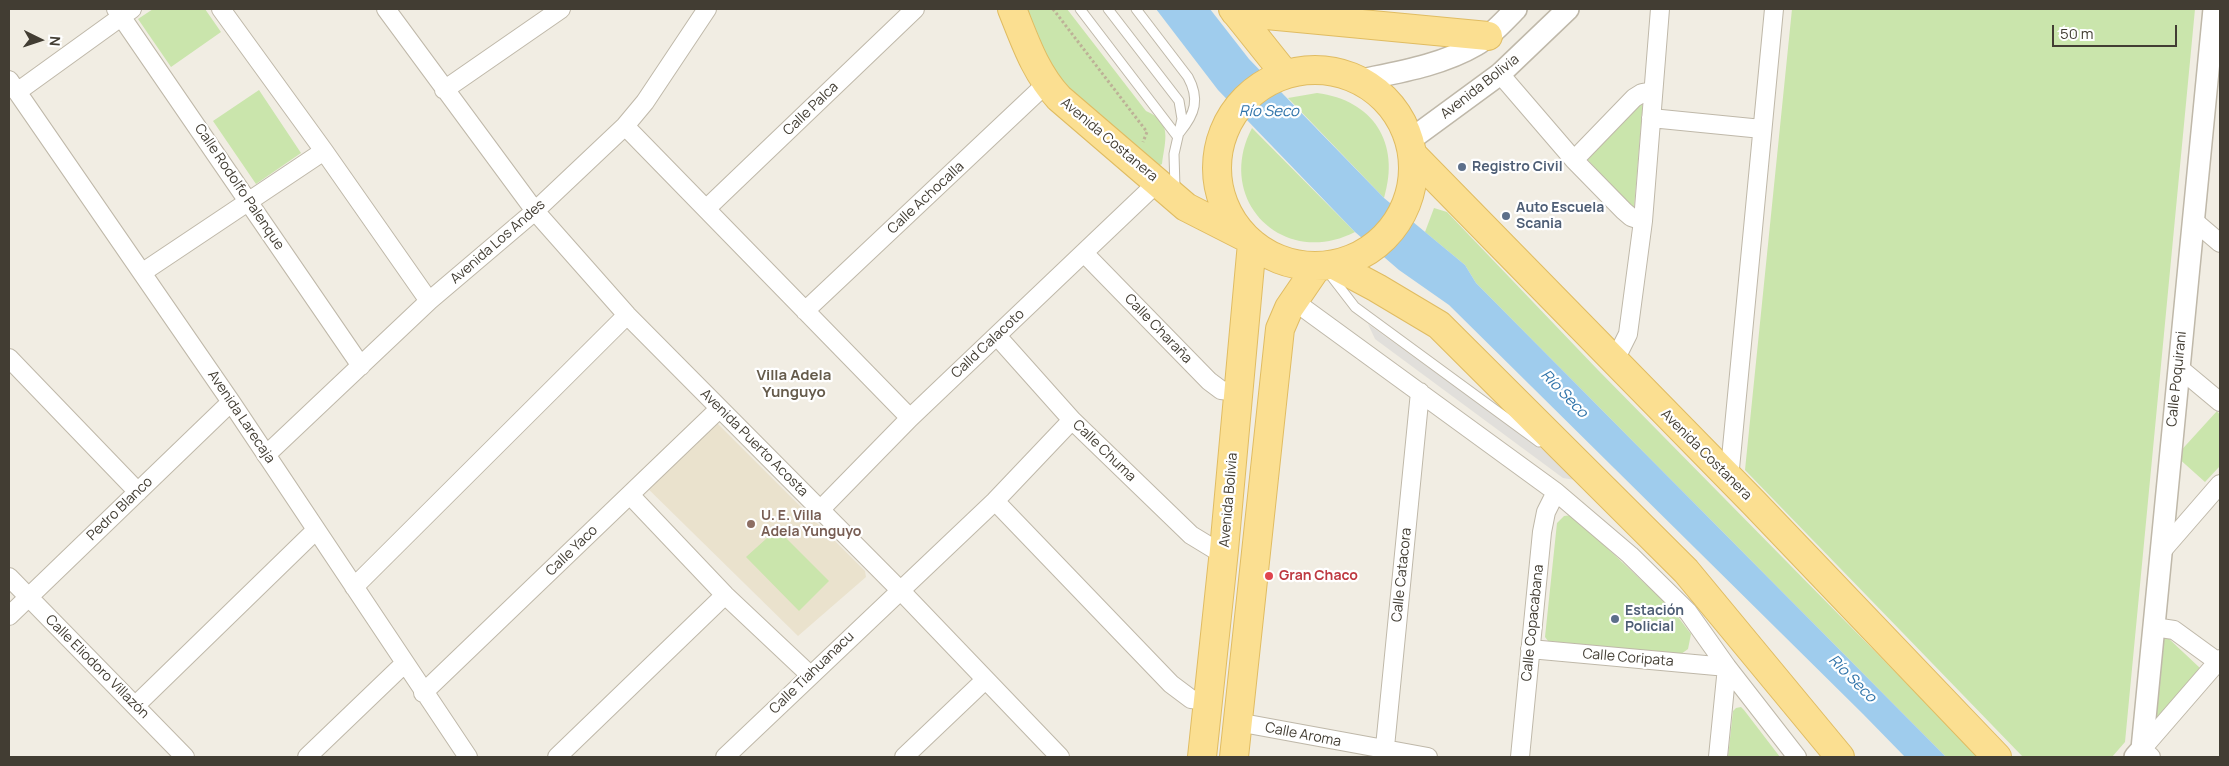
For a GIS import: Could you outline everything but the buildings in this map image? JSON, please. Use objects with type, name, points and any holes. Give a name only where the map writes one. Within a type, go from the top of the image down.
[{"type":"main road","name":"Avenida Costanera","points":[[1012,9],[1036,69],[1046,84],[1059,98],[1186,207],[1248,240],[1270,256],[1285,262],[1331,265]]},
{"type":"main road","points":[[1234,10],[1488,36]]},
{"type":"main road","points":[[1234,10],[1277,77],[1243,100],[1225,128],[1217,160],[1217,176],[1226,208],[1248,240]]},
{"type":"main road","name":"Avenida Costanera","points":[[1277,77],[1316,69],[1347,74],[1361,80],[1386,99],[1400,118],[1412,156],[1998,757]]},
{"type":"main road","points":[[1234,757],[1277,346],[1282,321],[1294,301],[1331,265],[1378,244],[1399,219],[1412,188],[1412,156]]},
{"type":"main road","name":"Avenida Bolivia","points":[[1202,757],[1224,550],[1238,392],[1248,240]]},
{"type":"main road","points":[[1331,265],[1378,288],[1439,325],[1686,571],[1840,757]]},
{"type":"street","points":[[221,9],[324,151],[429,301]]},
{"type":"street","name":"Avenida Puerto Acosta","points":[[386,9],[535,211],[627,315],[900,590],[1060,757]]},
{"type":"street","points":[[444,90],[561,9]]},
{"type":"street","name":"Avenida Los Andes","points":[[266,455],[429,301],[535,211],[625,126],[645,102],[707,9]]},
{"type":"street","name":"Calle Palca","points":[[706,208],[915,9]]},
{"type":"street","points":[[1361,80],[1452,57],[1488,36],[1516,9]]},
{"type":"street","name":"Avenida Bolivia","points":[[1412,156],[1568,9]]},
{"type":"street","points":[[1614,362],[1628,334],[1643,221],[1660,9]]},
{"type":"street","points":[[1729,479],[1774,9]]},
{"type":"street","name":"Calle Poquirani","points":[[2143,755],[2193,220],[2214,66],[2214,9]]},
{"type":"street","points":[[13,86],[123,11]]},
{"type":"street","name":"Calle Rodolfo Palenque","points":[[123,11],[248,201],[361,366]]},
{"type":"street","points":[[1500,74],[1574,160],[1624,211],[1631,217],[1643,221]]},
{"type":"street","name":"Calle Achocalla","points":[[806,311],[1046,84]]},
{"type":"street","name":"Avenida Larecaja","points":[[13,86],[231,402],[315,531],[406,664],[423,693],[468,757]]},
{"type":"street","points":[[1574,160],[1634,98],[1642,93],[1652,91]]},
{"type":"street","points":[[1651,118],[1762,129]]},
{"type":"street","points":[[625,126],[910,418]]},
{"type":"street","points":[[142,272],[324,151]]},
{"type":"street","name":"Calld Calacoto","points":[[820,510],[910,418],[1084,253],[1167,190]]},
{"type":"street","points":[[2193,220],[2220,243]]},
{"type":"street","name":"Calle Charaña","points":[[1084,253],[1209,381],[1221,390],[1238,392]]},
{"type":"street","points":[[1294,301],[1556,492],[1630,555],[1688,612],[1727,667],[1797,757]]},
{"type":"street","points":[[354,586],[627,315]]},
{"type":"street","name":"Calle Chuma","points":[[997,336],[1072,420],[1191,535],[1214,549],[1224,550]]},
{"type":"street","points":[[9,358],[138,492]]},
{"type":"street","points":[[2178,368],[2220,402]]},
{"type":"street","name":"Calle Catacora","points":[[1384,754],[1420,392]]},
{"type":"street","name":"Pedro Blanco","points":[[9,616],[231,402]]},
{"type":"street","name":"Calle Yaco","points":[[423,693],[719,408]]},
{"type":"street","name":"Calle Tiahuanacu","points":[[725,757],[995,501],[1072,420]]},
{"type":"street","points":[[2161,552],[2220,484]]},
{"type":"street","name":"Calle Copacabana","points":[[1520,757],[1542,532],[1546,512],[1556,492]]},
{"type":"street","points":[[630,495],[725,595],[810,675]]},
{"type":"street","points":[[995,501],[1171,684],[1191,699],[1208,701]]},
{"type":"street","points":[[136,705],[315,531]]},
{"type":"street","name":"Calle Eliodoro Villazón","points":[[9,578],[136,705],[185,757]]},
{"type":"street","points":[[557,757],[725,595]]},
{"type":"street","points":[[2143,755],[2219,660],[2174,630],[2154,627]]},
{"type":"street","name":"Calle Coripata","points":[[1530,649],[1727,667]]},
{"type":"street","points":[[307,757],[406,664]]},
{"type":"street","points":[[1718,757],[1727,667]]},
{"type":"street","points":[[904,757],[985,680]]},
{"type":"street","name":"Calle Aroma","points":[[1237,722],[1384,754],[1428,757]]},
{"type":"lane","points":[[1080,9],[1177,136]]},
{"type":"lane","points":[[1108,9],[1179,102],[1182,119],[1167,190]]},
{"type":"lane","points":[[1136,9],[1193,86],[1196,98],[1195,110],[1177,136]]},
{"type":"path","points":[[1053,9],[1148,132],[1142,145]]},
{"type":"shaded area","points":[[1368,324],[1578,475],[1581,481],[1563,478],[1375,339]]},
{"type":"shaded area","name":"U. E. Villa Adela Yunguyo","points":[[704,410],[865,571],[866,577],[798,636],[635,476]]},
{"type":"green space","points":[[153,9],[205,9],[221,32],[171,67],[138,19]]},
{"type":"green space","points":[[1023,9],[1067,9],[1146,111],[1155,115],[1164,126],[1165,140],[1162,164],[1158,166],[1059,82]]},
{"type":"green space","points":[[1792,9],[2195,9],[2125,742],[2112,757],[2023,757],[1745,470]]},
{"type":"green space","points":[[259,90],[301,153],[256,184],[213,121]]},
{"type":"green space","points":[[1317,93],[1337,97],[1353,105],[1367,115],[1378,128],[1385,142],[1389,159],[1384,198],[1288,98]]},
{"type":"green space","points":[[1643,101],[1634,209],[1584,156]]},
{"type":"green space","points":[[1252,128],[1355,232],[1328,241],[1303,241],[1281,234],[1262,221],[1249,202],[1242,180],[1243,155]]},
{"type":"green space","points":[[1434,208],[1447,212],[1598,370],[1979,757],[1946,757],[1476,283],[1465,265],[1425,232]]},
{"type":"green space","points":[[2217,411],[2220,415],[2220,466],[2205,482],[2176,456]]},
{"type":"green space","points":[[1572,515],[1672,609],[1691,634],[1688,649],[1681,654],[1548,641],[1545,637],[1557,523],[1564,516]]},
{"type":"green space","points":[[777,529],[829,581],[799,611],[746,557]]},
{"type":"green space","points":[[2162,637],[2167,637],[2200,668],[2199,672],[2157,717],[2155,716]]},
{"type":"green space","points":[[1741,707],[1780,757],[1728,757],[1733,711]]},
{"type":"water","name":"Río Seco","points":[[1156,9],[1210,9],[1249,59],[1384,198],[1465,265],[1476,283],[1946,757],[1905,757],[1449,305],[1399,270],[1355,232],[1218,90]]},
{"type":"place","name":"Registro Civil","points":[[1462,167]]},
{"type":"place","name":"Auto Escuela Scania","points":[[1506,216]]},
{"type":"place","name":"U. E. Villa Adela Yunguyo","points":[[751,524]]},
{"type":"place","name":"Gran Chaco","points":[[1269,576]]},
{"type":"place","name":"Estación Policial","points":[[1615,619]]},
{"type":"district","name":"Villa Adela Yunguyo","points":[[794,384]]}]
